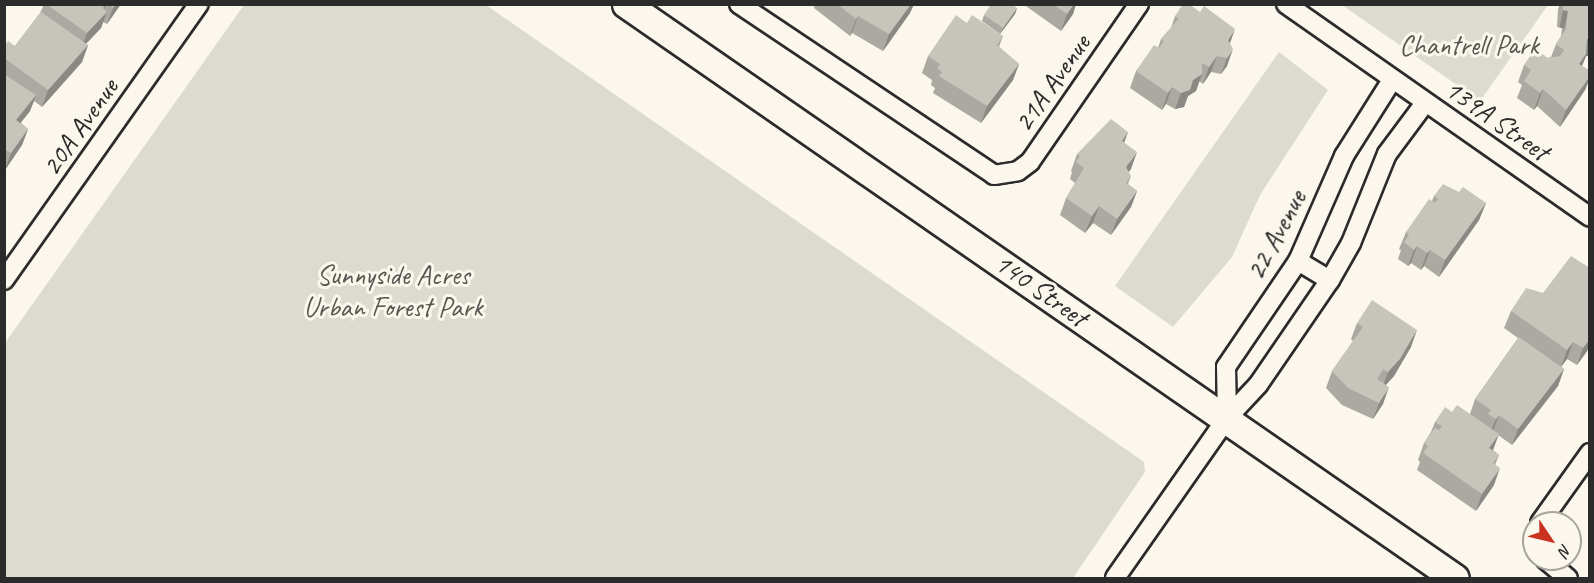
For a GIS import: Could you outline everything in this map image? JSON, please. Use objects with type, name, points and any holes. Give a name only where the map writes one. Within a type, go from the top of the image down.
[{"type":"main road","name":"140 Street","points":[[626,4],[1227,418],[1455,579]]},
{"type":"street","name":"20A Avenue","points":[[4,280],[199,4]]},
{"type":"street","name":"21A Avenue","points":[[739,4],[984,171],[1004,175],[1030,162],[1139,4]]},
{"type":"street","name":"139A Street","points":[[1286,4],[1590,217]]},
{"type":"street","name":"22 Avenue","points":[[1227,418],[1226,367],[1298,261],[1344,156],[1392,80]]},
{"type":"street","points":[[1122,576],[1227,418],[1258,385],[1330,280],[1351,243],[1387,154],[1425,103]]},
{"type":"street","points":[[1298,261],[1330,280]]},
{"type":"street","points":[[1549,511],[1590,453]]},
{"type":"green space","name":"Sunnyside Acres Urban Forest Park","points":[[244,5],[486,5],[1144,462],[1145,472],[1073,578],[5,578],[5,343]]},
{"type":"green space","name":"Chantrell Park","points":[[1342,5],[1548,5],[1480,101]]},
{"type":"green space","points":[[1279,52],[1328,90],[1260,195],[1232,257],[1173,327],[1115,286]]},
{"type":"building","points":[[46,4],[105,4],[103,8],[107,12],[87,33]]},
{"type":"building","points":[[837,4],[911,4],[889,34],[858,16],[856,19]]},
{"type":"building","points":[[991,4],[1012,4],[1017,8],[1003,28],[984,15]]},
{"type":"building","points":[[1053,4],[1074,4],[1067,14]]},
{"type":"building","points":[[1183,4],[1189,4],[1200,12],[1204,6],[1235,29],[1228,40],[1233,49],[1227,58],[1217,56],[1209,67],[1202,63],[1202,74],[1193,80],[1190,90],[1181,93],[1172,87],[1168,93],[1136,71],[1154,45],[1159,48],[1164,41],[1161,39],[1179,18],[1175,16]]},
{"type":"building","points":[[1563,4],[1590,4],[1590,39],[1587,39],[1586,54],[1579,64],[1590,71],[1590,76],[1566,110],[1543,89],[1540,93],[1524,81],[1531,70],[1524,65],[1535,49],[1548,58],[1560,56],[1564,50],[1556,44],[1566,29],[1568,11],[1563,10]]},
{"type":"building","points":[[41,12],[88,45],[48,90],[4,58],[4,46],[8,41],[15,46]]},
{"type":"building","points":[[956,15],[967,23],[972,15],[1003,36],[997,45],[1019,64],[987,106],[939,76],[942,72],[937,68],[940,64],[928,56]]},
{"type":"building","points":[[4,74],[36,95],[16,120],[28,129],[11,153],[4,149]]},
{"type":"building","points":[[1111,119],[1128,132],[1122,141],[1137,152],[1126,167],[1131,176],[1126,183],[1137,191],[1117,219],[1099,206],[1092,216],[1066,198],[1084,168],[1076,162],[1080,156],[1077,154]]},
{"type":"building","points":[[1443,184],[1459,192],[1463,187],[1486,203],[1445,260],[1430,250],[1427,253],[1417,246],[1414,250],[1404,242],[1409,235],[1406,232],[1429,199],[1435,203],[1438,199],[1434,196]]},
{"type":"building","points":[[1571,256],[1590,268],[1590,339],[1583,348],[1573,342],[1567,350],[1511,311],[1526,288],[1543,293]]},
{"type":"building","points":[[1372,300],[1417,330],[1400,359],[1388,372],[1383,369],[1377,379],[1389,387],[1379,403],[1348,388],[1332,371],[1363,327],[1357,323]]},
{"type":"building","points":[[1519,337],[1564,369],[1518,429],[1499,415],[1496,419],[1488,414],[1491,410],[1475,399]]},
{"type":"building","points":[[1457,405],[1499,434],[1489,448],[1499,455],[1493,463],[1500,468],[1482,494],[1423,453],[1428,446],[1424,443],[1435,428],[1439,430],[1442,426],[1435,422],[1445,407],[1452,412]]}]
